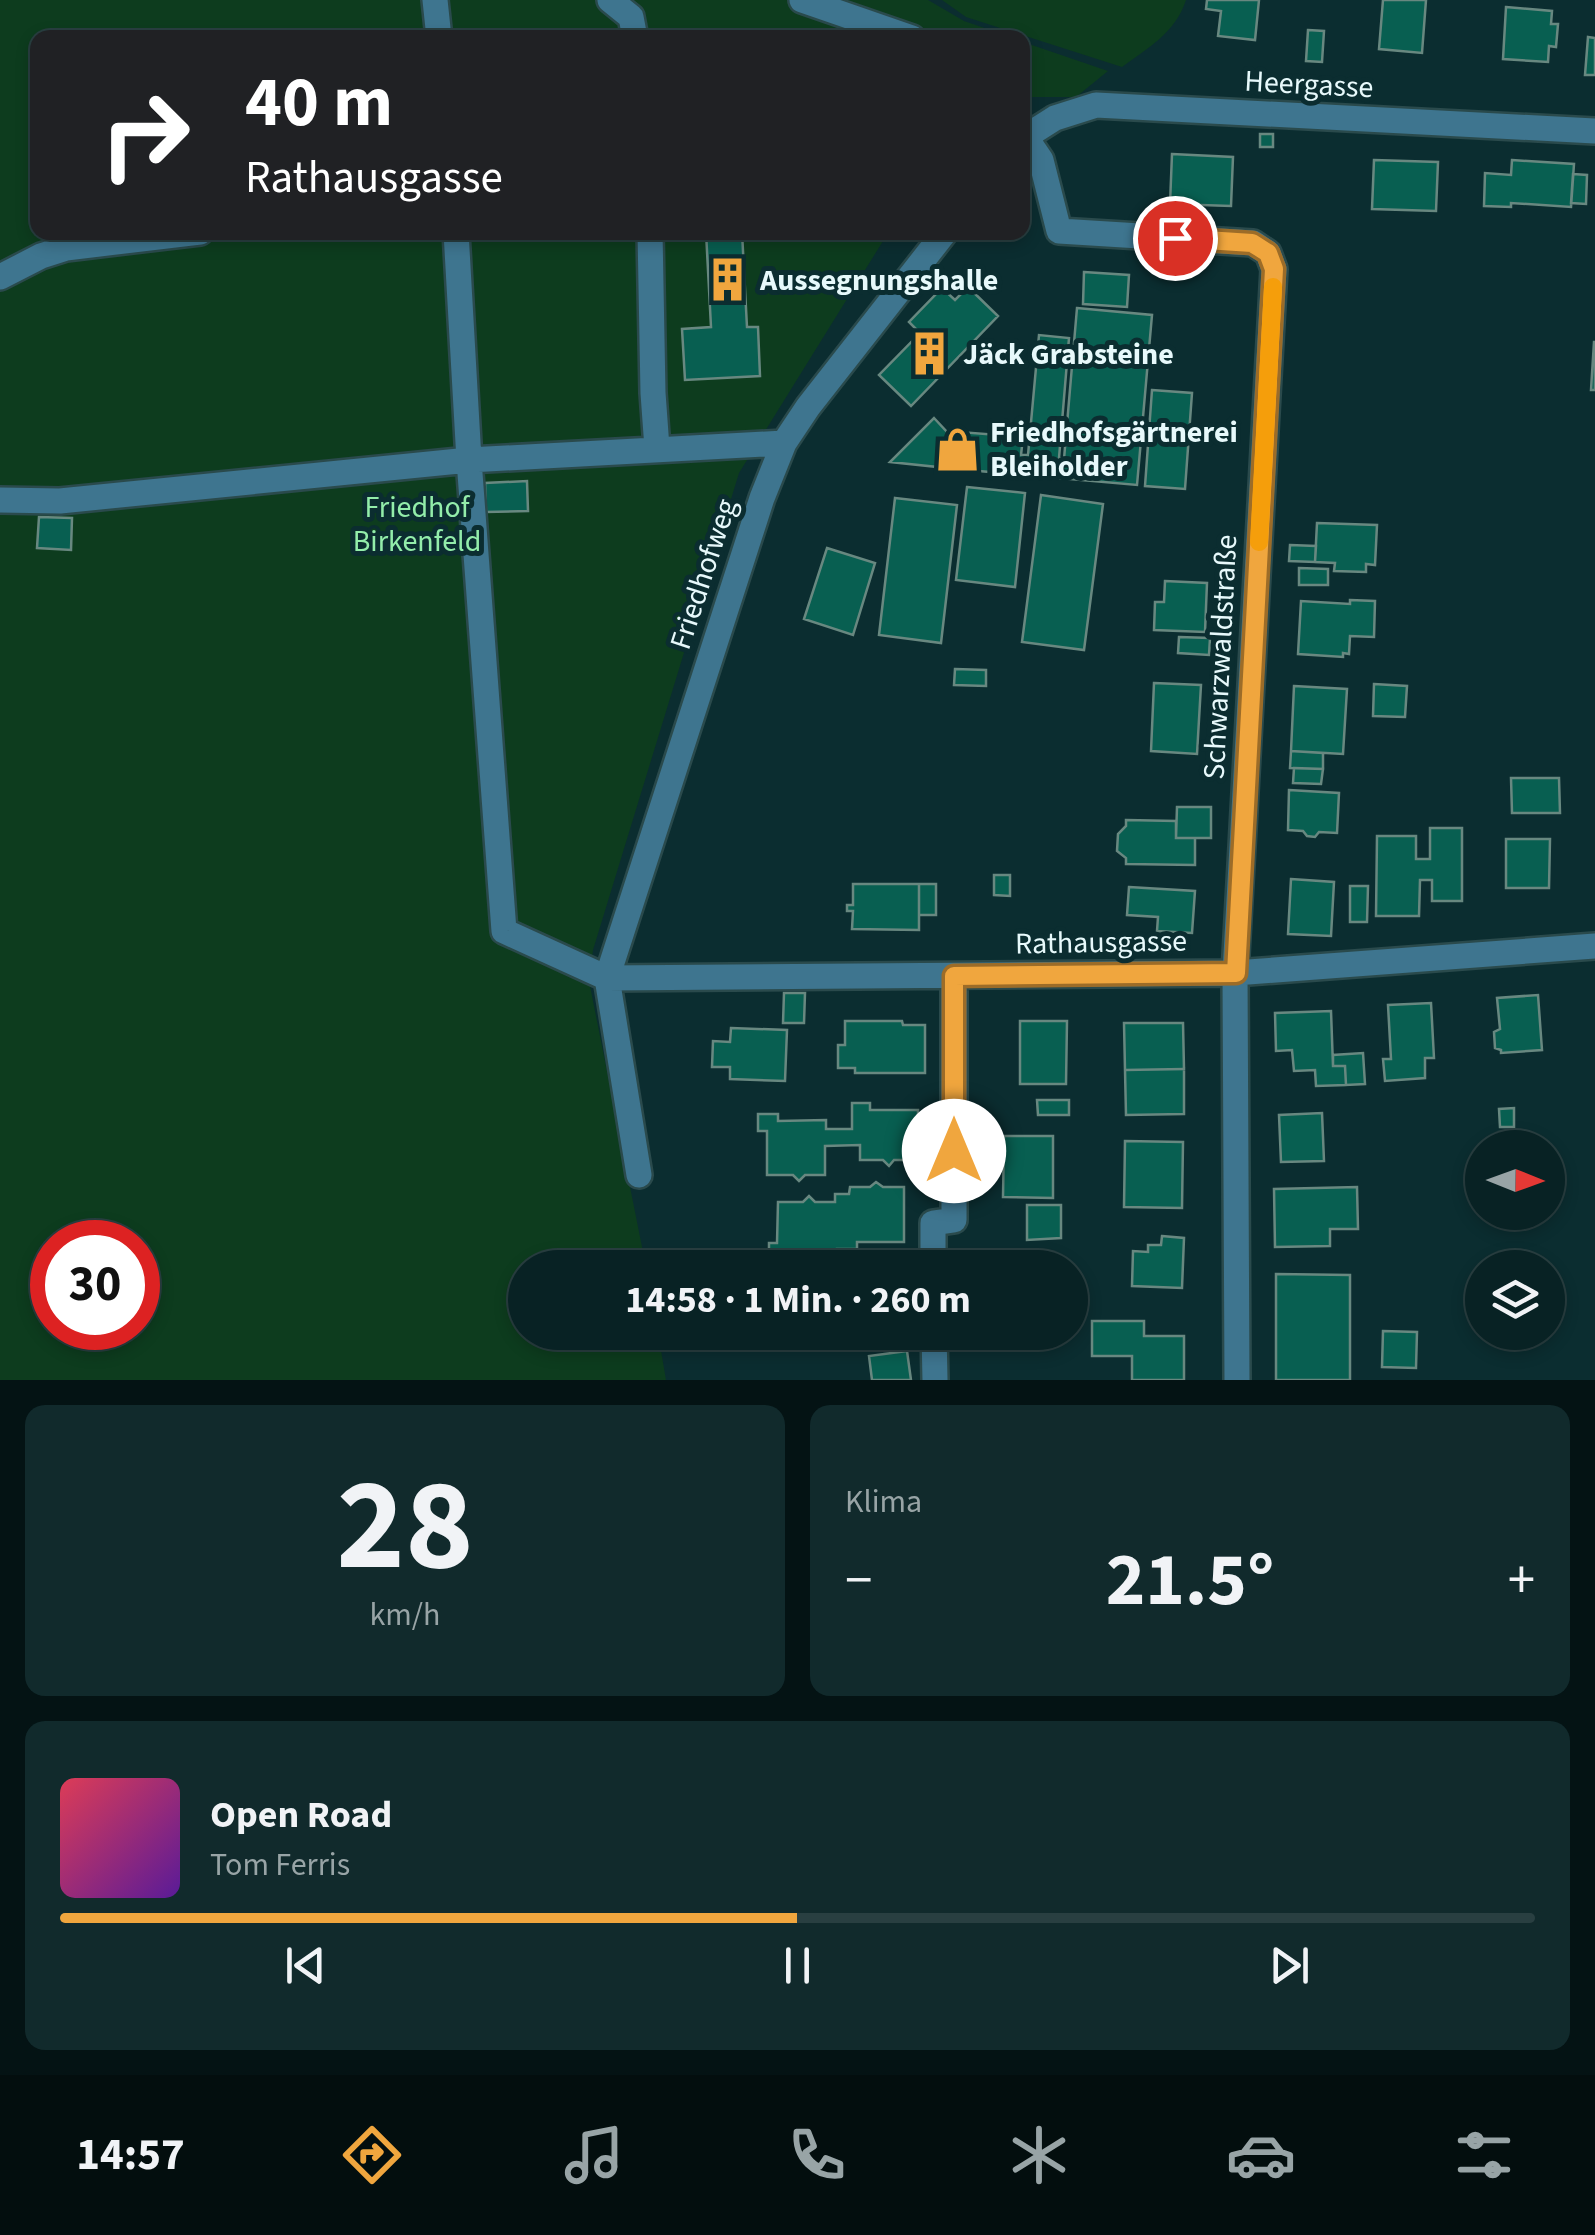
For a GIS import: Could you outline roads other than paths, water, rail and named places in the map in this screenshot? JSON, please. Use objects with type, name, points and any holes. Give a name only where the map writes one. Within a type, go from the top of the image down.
[{"type":"street","points":[[435,0],[437,30]]},
{"type":"street","points":[[610,0],[631,16],[634,30]]},
{"type":"street","points":[[802,0],[889,30]]},
{"type":"street","name":"Heergasse","points":[[1030,133],[1055,118],[1096,106],[1595,131]]},
{"type":"street","name":"Schwarzwaldstraße","points":[[1030,145],[1040,160],[1059,232],[1252,243],[1268,253],[1274,269],[1236,973],[1237,1380]]},
{"type":"street","points":[[0,277],[66,248],[133,240]]},
{"type":"street","points":[[456,240],[468,460],[504,931],[607,978],[638,1174]]},
{"type":"street","points":[[650,240],[657,448]]},
{"type":"street","name":"Friedhofweg","points":[[607,978],[762,498],[784,444],[840,365],[939,240]]},
{"type":"street","points":[[0,500],[60,501],[468,460],[784,444]]},
{"type":"street","name":"Rathausgasse","points":[[607,978],[1236,973],[1595,946]]},
{"type":"street","points":[[934,1250],[933,1223],[954,1220],[954,976]]},
{"type":"street","points":[[934,1350],[935,1380]]},
{"type":"place","name":"Aussegnungshalle","points":[[727,280]]},
{"type":"place","name":"Jäck Grabsteine","points":[[930,354]]},
{"type":"place","name":"Friedhofsgärtnerei Bleiholder","points":[[957,449]]},
{"type":"park label","name":"Friedhof Birkenfeld","points":[[417,524]]}]
